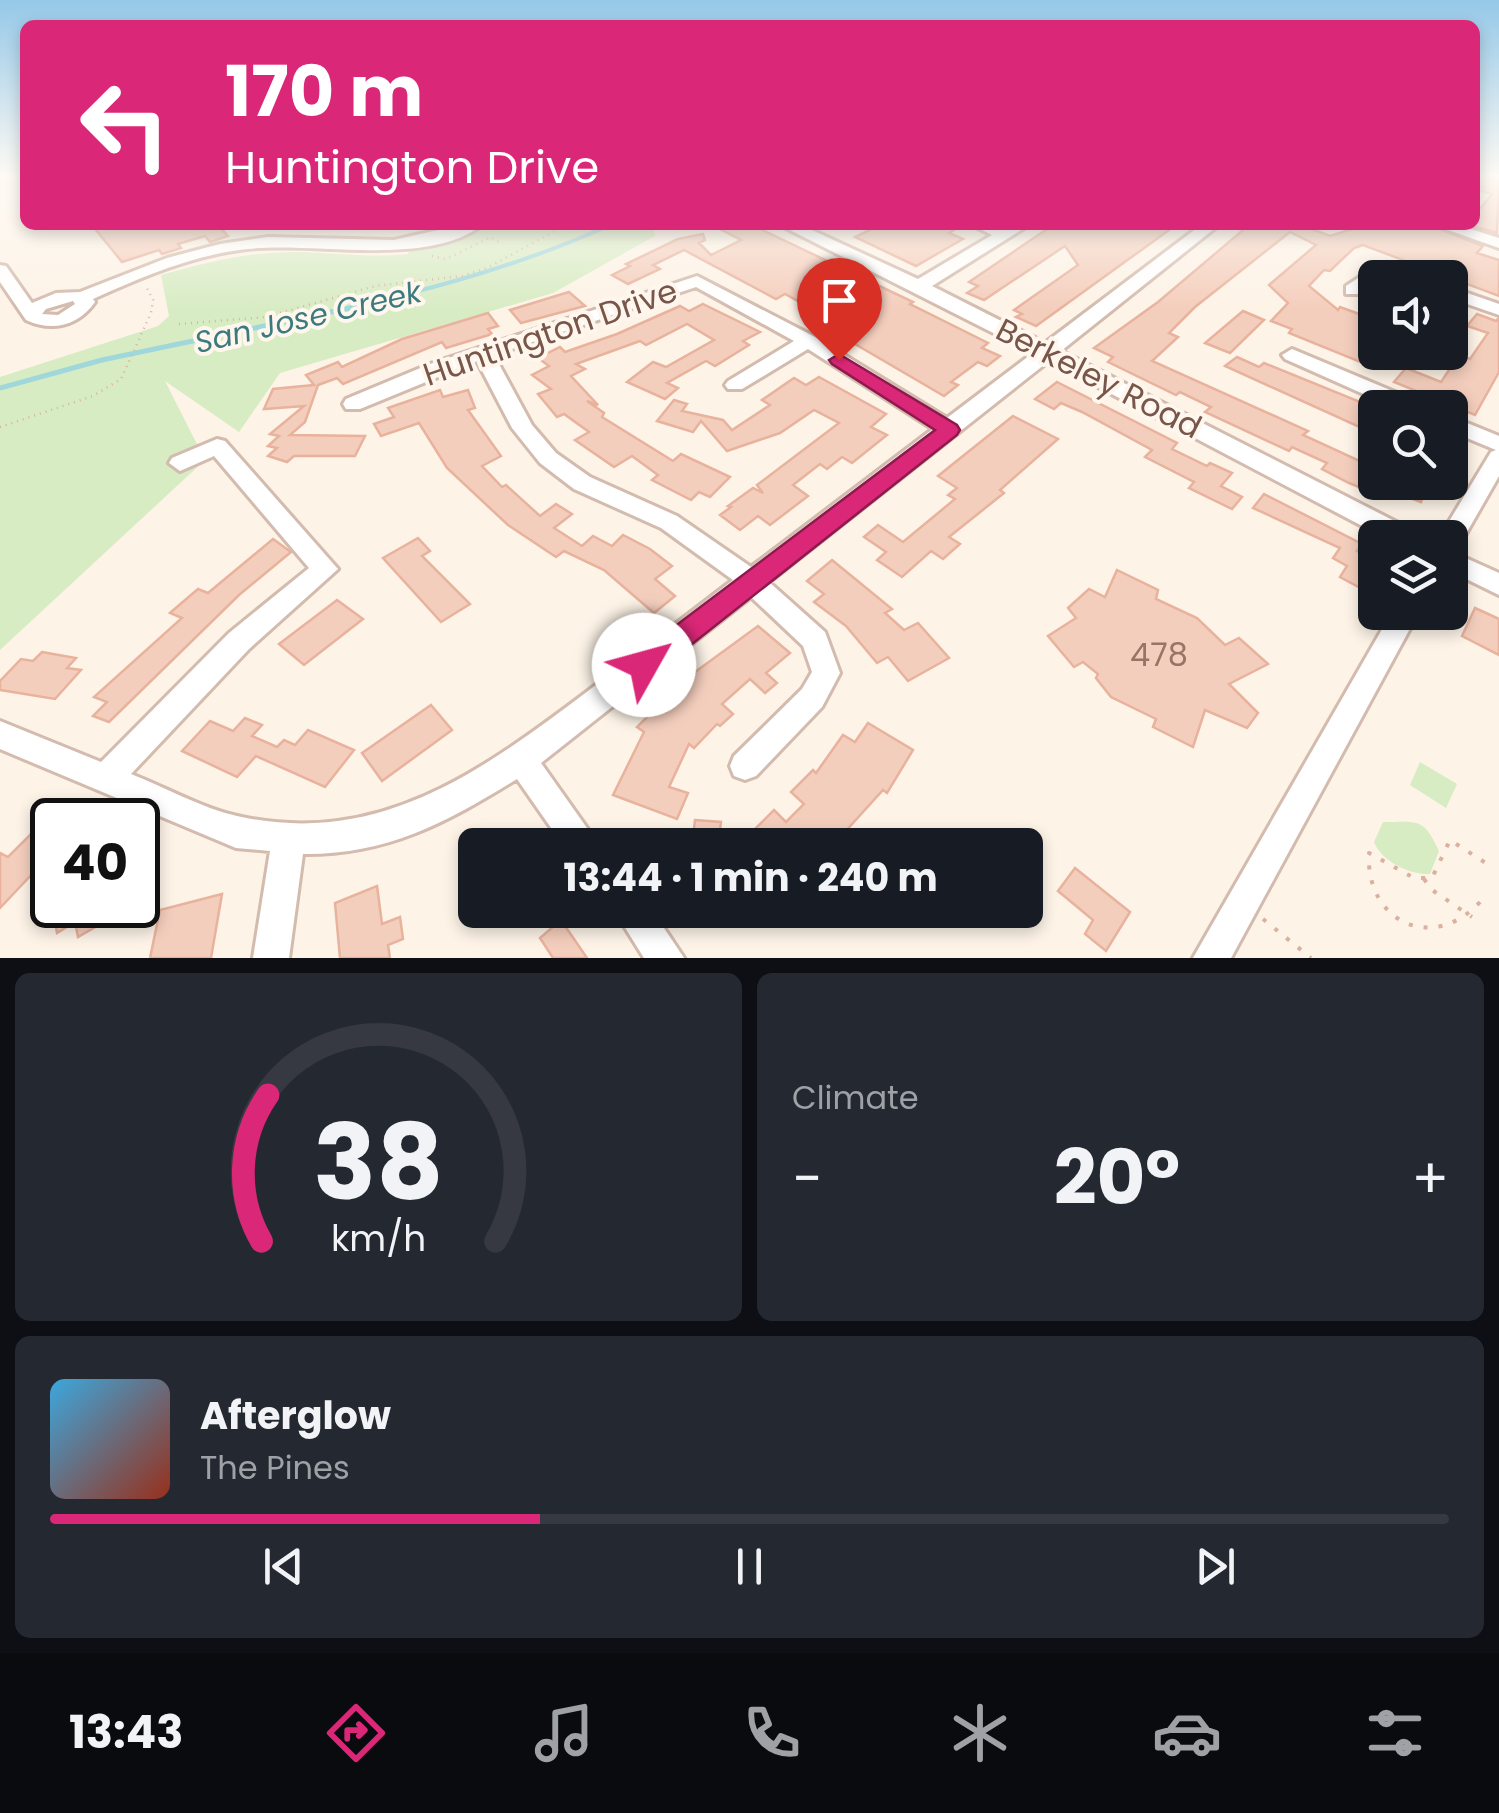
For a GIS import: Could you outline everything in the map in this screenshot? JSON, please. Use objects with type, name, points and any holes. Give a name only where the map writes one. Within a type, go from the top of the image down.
[{"type":"street","points":[[15,293],[54,299],[82,297],[138,274],[266,234],[382,249],[428,241],[460,230]]},
{"type":"street","name":"Berkeley Road","points":[[799,230],[919,286],[1371,520]]},
{"type":"street","points":[[992,230],[1004,235]]},
{"type":"street","points":[[919,286],[1012,230]]},
{"type":"street","points":[[0,736],[236,832],[340,838],[437,810],[522,760],[1205,230]]},
{"type":"street","points":[[1458,230],[1499,243]]},
{"type":"street","points":[[0,271],[32,316],[45,322],[66,318],[85,305],[82,297]]},
{"type":"street","name":"Huntington Drive","points":[[353,404],[484,354],[630,309],[698,281],[808,340],[950,430]]},
{"type":"street","points":[[1352,290],[1358,285]]},
{"type":"street","points":[[32,316],[35,309],[54,299]]},
{"type":"street","points":[[1468,299],[1499,310]]},
{"type":"street","points":[[735,386],[808,340]]},
{"type":"street","points":[[484,354],[523,428],[548,458],[582,483],[669,522],[752,582],[815,640],[826,674],[812,698],[746,766]]},
{"type":"street","points":[[1292,355],[1373,390]]},
{"type":"street","points":[[1468,431],[1499,444]]},
{"type":"street","points":[[106,778],[239,641],[325,569],[218,446],[180,463]]},
{"type":"street","points":[[1462,520],[1499,457]]},
{"type":"street","points":[[1468,569],[1499,585]]},
{"type":"street","points":[[1211,958],[1396,630]]},
{"type":"street","points":[[522,760],[571,828]]},
{"type":"street","points":[[271,958],[289,837]]},
{"type":"street","points":[[644,928],[666,958]]},
{"type":"path","points":[[179,324],[266,318],[375,286],[462,276],[487,268],[557,230]]},
{"type":"path","points":[[0,427],[105,391],[121,379],[152,300],[138,274]]},
{"type":"path","points":[[1437,936],[1407,927],[1377,904],[1367,876],[1370,853],[1414,878],[1423,878],[1434,876],[1450,840],[1492,867]]},
{"type":"path","points":[[1423,878],[1432,890],[1472,917]]},
{"type":"path","points":[[1242,902],[1311,958]]},
{"type":"path","points":[[1463,928],[1480,902]]},
{"type":"green space","points":[[458,230],[654,230],[655,236],[553,293],[280,373],[239,432],[165,381],[205,460],[0,650],[0,377],[158,326],[169,316],[161,275],[264,253],[380,256],[408,254],[410,245]]},
{"type":"green space","points":[[1420,762],[1457,784],[1446,808],[1410,785]]},
{"type":"green space","points":[[1383,822],[1412,822],[1429,832],[1439,851],[1430,874],[1406,870],[1383,856],[1374,842]]},
{"type":"building","points":[[1480,220],[1497,220],[1497,233],[1480,228]]},
{"type":"building","points":[[96,230],[222,230],[228,236],[210,242],[205,236],[178,244],[181,248],[162,254],[159,250],[122,262]]},
{"type":"building","points":[[722,230],[762,230],[913,302],[910,304],[988,343],[982,348],[1000,356],[987,366],[978,362],[951,382],[958,385],[944,396],[814,320],[823,315],[785,294],[776,299],[684,250],[653,265],[660,269],[628,284],[612,275],[678,239],[703,234],[705,240],[699,243],[711,255],[741,240]]},
{"type":"building","points":[[870,230],[954,230],[949,233],[963,239],[916,266],[855,237]]},
{"type":"building","points":[[1046,230],[1169,230],[1036,326],[1016,317],[1022,314],[1014,310],[1078,265],[1065,246],[984,300],[967,293],[978,286],[969,282]]},
{"type":"building","points":[[1243,230],[1314,230],[1330,236],[1349,230],[1443,230],[1483,246],[1477,253],[1499,260],[1499,296],[1468,284],[1468,260],[1403,260],[1363,245],[1354,248],[1309,286],[1338,310],[1340,307],[1358,314],[1358,361],[1289,333],[1292,329],[1271,321],[1288,303],[1269,285],[1316,245],[1290,232],[1195,307],[1169,333],[1178,337],[1152,361],[1308,431],[1303,435],[1358,460],[1358,487],[1322,469],[1327,463],[1292,447],[1289,451],[1205,412],[1211,407],[1180,392],[1176,395],[1108,362],[1113,357],[1094,348],[1158,302]]},
{"type":"building","points":[[569,292],[585,306],[521,323],[510,310]]},
{"type":"building","points":[[703,304],[760,332],[743,341],[749,345],[715,366],[706,361],[667,383],[678,388],[665,399],[627,382],[653,362],[666,367],[714,340],[687,324],[646,345],[640,341],[576,364],[585,369],[571,376],[598,405],[587,401],[604,413],[602,417],[673,461],[681,454],[730,477],[710,497],[699,492],[691,500],[652,480],[658,475],[632,456],[614,467],[575,440],[589,432],[564,414],[557,417],[538,394],[551,389],[532,375],[549,366],[538,358],[560,347],[565,352],[680,306],[689,311]]},
{"type":"building","points":[[1243,311],[1264,320],[1230,353],[1205,343]]},
{"type":"building","points":[[488,313],[498,326],[488,329],[492,334],[446,348],[442,342],[343,384],[337,378],[318,385],[305,422],[290,435],[365,436],[355,456],[294,456],[287,462],[268,456],[277,448],[268,446],[279,436],[270,434],[304,406],[264,409],[273,389],[314,385],[306,375],[338,362],[342,367],[402,339]]},
{"type":"building","points":[[1477,314],[1496,321],[1499,318],[1499,372],[1475,415],[1468,412],[1468,390],[1414,390],[1394,382],[1404,370],[1441,382],[1449,370],[1468,370],[1468,358],[1488,333],[1468,325]]},
{"type":"building","points":[[1237,357],[1259,367],[1264,363],[1358,401],[1358,426],[1225,366]]},
{"type":"building","points":[[819,377],[886,414],[871,427],[887,435],[852,463],[842,457],[827,469],[820,464],[793,485],[808,496],[770,525],[758,516],[740,530],[720,515],[731,507],[728,506],[753,488],[763,493],[757,485],[839,423],[814,410],[780,433],[727,451],[701,421],[693,432],[657,421],[674,400],[687,404],[682,411],[723,420],[732,430],[770,405],[762,400],[794,378],[806,385]]},
{"type":"building","points":[[1057,382],[1177,443],[1172,449],[1232,473],[1221,486],[1242,497],[1232,509],[1189,488],[1194,482],[1145,457],[1152,450],[1082,412],[1061,403],[1054,409],[1035,399]]},
{"type":"building","points":[[440,390],[443,397],[468,390],[475,408],[468,410],[501,456],[482,466],[502,487],[506,485],[540,516],[556,504],[572,514],[554,528],[582,546],[593,536],[612,546],[623,535],[650,549],[672,566],[655,579],[675,596],[654,613],[604,570],[564,551],[556,557],[508,525],[447,468],[419,423],[381,436],[374,424],[394,417],[388,408]]},
{"type":"building","points":[[1013,416],[1058,439],[1000,490],[1004,493],[949,537],[960,544],[943,559],[931,551],[902,577],[877,560],[886,552],[864,537],[878,525],[903,542],[955,499],[948,495],[957,488],[938,476]]},
{"type":"building","points":[[1264,494],[1358,542],[1358,587],[1340,577],[1347,566],[1333,558],[1340,548],[1253,508]]},
{"type":"building","points":[[418,538],[430,551],[422,556],[470,604],[441,622],[383,558]]},
{"type":"building","points":[[273,539],[291,552],[239,595],[109,722],[93,716],[107,702],[94,697],[182,618],[170,613],[198,589],[208,593]]},
{"type":"building","points":[[832,560],[892,609],[885,613],[904,630],[918,623],[949,658],[908,681],[888,657],[877,663],[846,626],[814,602],[824,594],[807,581]]},
{"type":"building","points":[[1117,570],[1158,590],[1156,599],[1197,618],[1225,645],[1239,638],[1268,664],[1229,684],[1258,713],[1247,728],[1205,710],[1193,747],[1153,727],[1156,719],[1111,697],[1096,678],[1098,674],[1083,662],[1074,667],[1048,636],[1076,618],[1068,608],[1089,589],[1105,597]]},
{"type":"building","points":[[337,600],[363,619],[304,665],[279,644]]},
{"type":"building","points":[[1475,608],[1499,619],[1499,655],[1462,636]]},
{"type":"building","points":[[758,626],[790,653],[766,673],[777,683],[765,693],[750,679],[722,704],[733,714],[694,748],[689,744],[669,787],[688,793],[677,819],[613,795],[644,732],[637,727],[658,706],[666,712],[684,694],[676,686]]},
{"type":"building","points":[[42,652],[76,658],[67,668],[81,670],[55,699],[0,690],[0,681],[21,659],[33,661]]},
{"type":"building","points":[[431,705],[452,730],[382,781],[362,753]]},
{"type":"building","points":[[245,718],[262,725],[252,736],[277,747],[284,740],[295,745],[308,730],[354,750],[325,787],[256,756],[237,777],[182,751],[210,721],[233,731]]},
{"type":"building","points":[[868,723],[913,750],[887,793],[883,790],[848,828],[756,828],[774,810],[786,822],[804,804],[791,792],[813,770],[816,773],[843,735],[855,742]]},
{"type":"building","points":[[695,820],[721,822],[720,828],[694,828]]},
{"type":"building","points":[[30,835],[30,876],[0,908],[0,853],[8,857]]},
{"type":"building","points":[[1075,868],[1130,912],[1106,951],[1085,934],[1093,920],[1058,891]]},
{"type":"building","points":[[377,886],[382,924],[400,917],[403,939],[388,945],[390,958],[340,958],[335,903]]},
{"type":"building","points":[[222,894],[211,958],[150,958],[156,928],[160,928],[160,910]]},
{"type":"building","points":[[76,928],[93,928],[78,937]]},
{"type":"building","points":[[552,928],[566,928],[587,958],[553,958],[540,938]]},
{"type":"waterway","name":"San Jose Creek","points":[[344,309],[479,274],[598,230]]},
{"type":"waterway","name":"San Jose Creek","points":[[0,388],[102,360],[355,307]]},
{"type":"route","points":[[644,665],[950,430],[839,360]]}]
